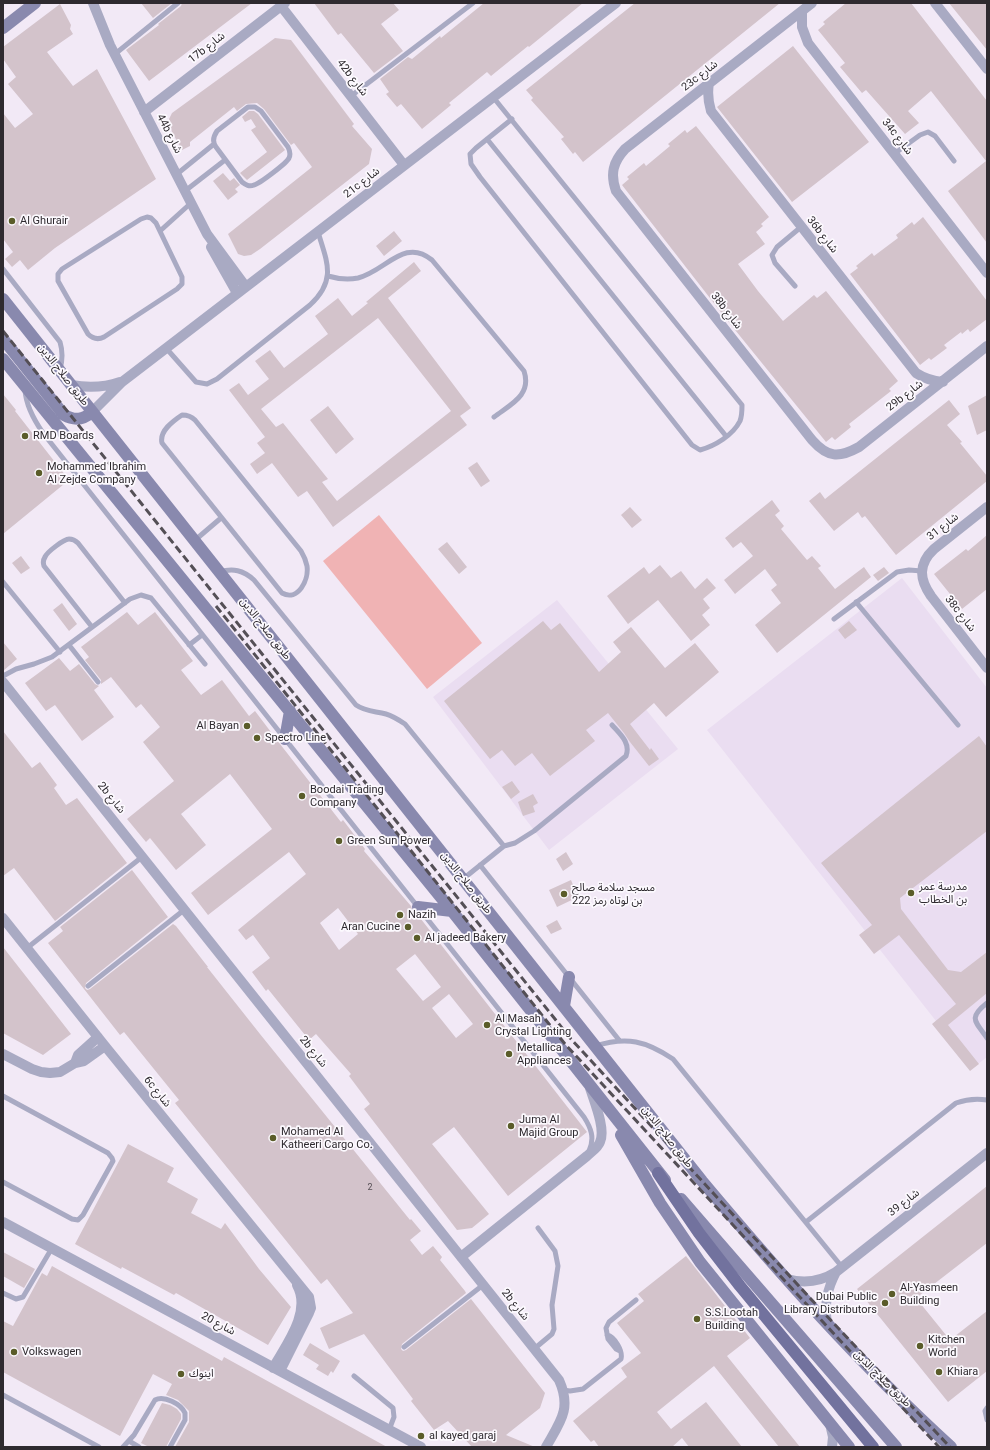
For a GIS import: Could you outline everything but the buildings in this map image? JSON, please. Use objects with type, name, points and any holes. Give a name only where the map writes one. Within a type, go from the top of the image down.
[{"type":"main road","points":[[3,28],[35,3]]},
{"type":"main road","name":"طريق صلاح الدين","points":[[3,299],[702,1181],[827,1323],[900,1398],[951,1447]]},
{"type":"main road","points":[[3,339],[64,415],[71,419],[79,420],[92,412]]},
{"type":"main road","points":[[3,359],[452,911],[609,1110],[658,1174],[699,1233],[740,1286],[873,1447]]},
{"type":"main road","points":[[285,739],[290,711]]},
{"type":"main road","points":[[418,907],[452,911]]},
{"type":"main road","points":[[564,1006],[569,977]]},
{"type":"main road","points":[[609,1110],[642,1173],[700,1262],[850,1447]]},
{"type":"main road","points":[[658,1174],[896,1447]]},
{"type":"street","name":"44b شارع","points":[[86,3],[112,49],[177,174],[207,234],[213,251],[237,293]]},
{"type":"street","name":"44b شارع","points":[[93,3],[112,49]]},
{"type":"street","name":"21c شارع","points":[[92,412],[122,382],[616,3]]},
{"type":"street","name":"23c شارع","points":[[612,174],[618,157],[625,150],[812,3]]},
{"type":"street","points":[[935,3],[987,70]]},
{"type":"street","name":"42b شارع","points":[[283,4],[404,165]]},
{"type":"street","name":"17b شارع","points":[[144,112],[283,4]]},
{"type":"street","name":"34c شارع","points":[[802,11],[802,27],[808,43],[987,273]]},
{"type":"street","name":"36b شارع","points":[[709,84],[707,93],[711,111],[801,227],[916,373],[928,380],[943,382]]},
{"type":"street","name":"38b شارع","points":[[612,174],[616,191],[812,440],[825,452],[833,455]]},
{"type":"street","name":"44b شارع","points":[[207,234],[246,287]]},
{"type":"street","name":"29b شارع","points":[[833,455],[842,454],[859,447],[987,346]]},
{"type":"street","name":"21c شارع","points":[[71,385],[96,388],[122,382]]},
{"type":"street","name":"شارع 31","points":[[922,571],[924,562],[934,549],[987,507]]},
{"type":"street","name":"38c شارع","points":[[922,571],[923,580],[931,596],[987,668]]},
{"type":"street","name":"2b شارع","points":[[3,682],[559,1380],[563,1390],[565,1402],[564,1413],[546,1447]]},
{"type":"street","name":"6c شارع","points":[[3,918],[294,1280],[301,1297],[300,1315],[276,1369]]},
{"type":"street","points":[[76,1063],[78,1055],[98,1037]]},
{"type":"street","points":[[3,1054],[32,1070],[41,1072],[60,1072],[76,1063],[84,1061],[105,1046]]},
{"type":"street","points":[[461,1257],[587,1156],[600,1142],[602,1133],[601,1124],[590,1086]]},
{"type":"street","name":"شارع 39","points":[[787,1279],[797,1282],[807,1282],[818,1281],[828,1277],[987,1153]]},
{"type":"street","name":"شارع 20","points":[[3,1222],[421,1447]]},
{"type":"street","name":"شارع 39","points":[[827,1323],[825,1302],[831,1281],[839,1269]]},
{"type":"street","points":[[830,1424],[832,1447]]},
{"type":"lane","points":[[112,49],[178,3]]},
{"type":"lane","points":[[351,96],[473,3]]},
{"type":"lane","points":[[493,97],[512,119],[742,405],[741,420],[734,430],[718,442],[700,450],[692,445],[471,164],[470,154],[512,119]]},
{"type":"lane","points":[[248,107],[255,107],[261,111],[291,153],[286,162],[252,186],[242,182],[225,160],[214,144],[213,137],[217,131],[248,107]]},
{"type":"lane","points":[[894,154],[920,135],[928,132],[936,136],[954,161]]},
{"type":"lane","points":[[487,139],[726,436]]},
{"type":"lane","points":[[177,174],[214,144]]},
{"type":"lane","points":[[185,191],[225,160]]},
{"type":"lane","points":[[160,231],[191,203]]},
{"type":"lane","points":[[147,217],[150,218],[156,223],[160,231],[182,277],[183,281],[180,287],[104,337],[97,339],[91,337],[58,282],[60,271],[140,219],[147,217]]},
{"type":"lane","points":[[795,286],[775,263],[772,255],[777,247],[801,227]]},
{"type":"lane","points":[[166,348],[196,382],[201,384],[212,382],[319,297],[328,276],[327,261],[318,232]]},
{"type":"lane","points":[[328,276],[338,279],[358,278],[373,272],[400,254],[409,251],[418,251],[426,254],[524,371],[526,378],[524,392],[520,398],[494,417]]},
{"type":"lane","points":[[3,269],[60,342],[63,351],[63,361],[59,370]]},
{"type":"lane","points":[[24,385],[30,411],[42,433],[584,1117],[590,1126],[593,1136],[591,1147],[587,1156]]},
{"type":"lane","points":[[187,415],[195,420],[301,551],[307,566],[307,574],[305,582],[297,593],[290,596],[282,593],[221,518],[162,443],[161,439],[165,430],[182,416],[187,415]]},
{"type":"lane","points":[[194,541],[221,518]]},
{"type":"lane","points":[[92,627],[44,566],[43,563],[45,556],[62,542],[68,539],[75,540],[125,603]]},
{"type":"lane","points":[[219,572],[234,569],[241,571],[254,580],[356,705],[368,711],[386,714],[405,724],[504,846]]},
{"type":"lane","points":[[834,618],[897,572],[909,570],[922,571]]},
{"type":"lane","points":[[3,582],[60,652]]},
{"type":"lane","points":[[3,676],[43,661],[60,652],[125,603],[135,596],[140,595],[151,598],[205,664]]},
{"type":"lane","points":[[856,602],[958,725]]},
{"type":"lane","points":[[190,645],[202,635]]},
{"type":"lane","points":[[69,645],[98,682]]},
{"type":"lane","points":[[463,878],[504,846],[515,843],[530,834],[626,756],[627,744],[612,725]]},
{"type":"lane","points":[[27,948],[142,857]]},
{"type":"lane","points":[[480,865],[619,1040]]},
{"type":"lane","points":[[88,986],[184,910]]},
{"type":"lane","points":[[987,1003],[977,1012],[975,1019],[976,1023],[987,1038]]},
{"type":"lane","points":[[595,1046],[619,1040],[638,1042],[656,1048],[673,1059],[806,1222],[839,1269]]},
{"type":"lane","points":[[3,1096],[108,1153],[113,1160],[83,1215],[78,1220],[72,1219],[3,1182]]},
{"type":"lane","points":[[806,1222],[956,1103],[966,1099],[977,1098],[987,1100]]},
{"type":"lane","points":[[534,1349],[552,1334],[554,1329],[555,1321],[552,1305],[558,1266],[555,1251],[538,1228]]},
{"type":"lane","points":[[3,1293],[16,1299],[23,1297],[52,1248]]},
{"type":"lane","points":[[404,1347],[483,1285]]},
{"type":"lane","points":[[563,1390],[576,1391],[588,1385],[621,1359],[619,1347],[610,1336],[607,1335],[607,1325],[636,1300]]},
{"type":"lane","points":[[354,1376],[393,1408],[394,1417],[389,1430]]},
{"type":"lane","points":[[3,1395],[99,1447]]},
{"type":"lane","points":[[123,1447],[129,1441],[155,1400],[163,1398],[180,1407],[186,1413],[185,1420],[170,1447]]},
{"type":"lane","points":[[987,1408],[985,1411],[987,1420]]},
{"type":"lane","points":[[129,1441],[139,1447]]},
{"type":"shaded area","points":[[379,515],[482,643],[427,689],[323,561]]},
{"type":"shaded area","name":"مدرسة عمر بن الخطاب","points":[[902,578],[987,688],[987,1057],[973,1068],[707,730]]},
{"type":"shaded area","points":[[557,600],[678,749],[549,850],[433,697]]},
{"type":"railway","points":[[3,331],[571,1039],[809,1297],[950,1447]]},
{"type":"railway","points":[[216,606],[565,1044],[939,1447]]},
{"type":"place","name":"Al Ghurair","points":[[12,221]]},
{"type":"place","name":"RMD Boards","points":[[25,436]]},
{"type":"place","name":"Mohammed Ibrahim Al Zejde Company","points":[[39,473]]},
{"type":"place","name":"Al Bayan","points":[[247,726]]},
{"type":"place","name":"Spectro Line","points":[[257,738]]},
{"type":"place","name":"Boodai Trading Company","points":[[302,796]]},
{"type":"place","name":"Green Sun Power","points":[[339,841]]},
{"type":"place","name":"مدرسة عمر بن الخطاب","points":[[911,893]]},
{"type":"place","name":"مسجد سلامة صالح بن لوتاه رمز 222","points":[[564,894]]},
{"type":"place","name":"Nazih","points":[[400,915]]},
{"type":"place","name":"Aran Cucine","points":[[408,927]]},
{"type":"place","name":"Al jadeed Bakery","points":[[417,938]]},
{"type":"place","name":"Al Masah Crystal Lighting","points":[[487,1025]]},
{"type":"place","name":"Metallica Appliances","points":[[509,1054]]},
{"type":"place","name":"Juma Al Majid Group","points":[[511,1126]]},
{"type":"place","name":"Mohamed Al Katheeri Cargo Co.","points":[[273,1138]]},
{"type":"place","name":"Al-Yasmeen Building","points":[[892,1294]]},
{"type":"place","name":"Dubai Public Library Distributors","points":[[885,1303]]},
{"type":"place","name":"S.S.Lootah Building","points":[[697,1319]]},
{"type":"place","name":"Kitchen World","points":[[920,1346]]},
{"type":"place","name":"Volkswagen","points":[[14,1352]]},
{"type":"place","name":"Khiara","points":[[939,1372]]},
{"type":"place","name":"اينوك","points":[[181,1374]]},
{"type":"place","name":"al kayed garaj","points":[[421,1436]]}]
